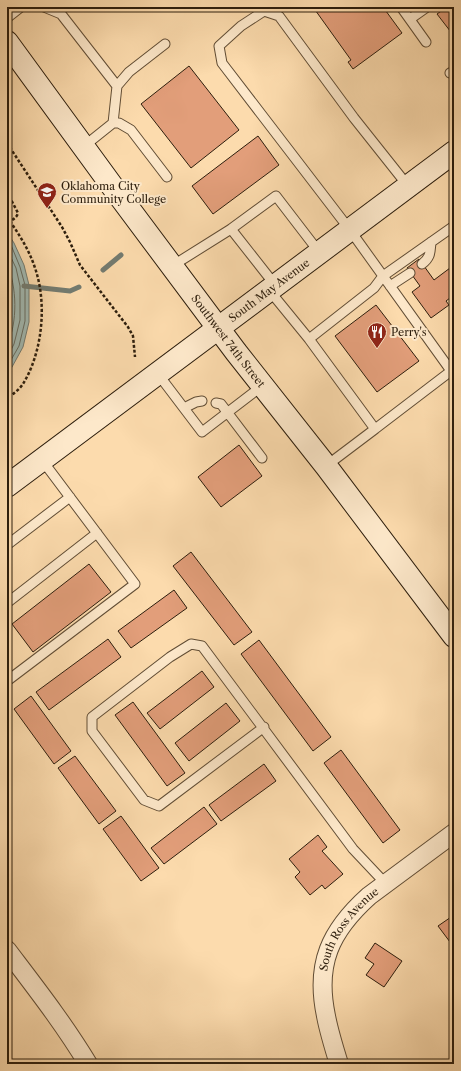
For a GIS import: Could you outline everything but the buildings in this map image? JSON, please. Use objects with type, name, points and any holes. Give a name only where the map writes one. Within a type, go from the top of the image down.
[{"type":"main road","name":"Southwest 74th Street","points":[[7,42],[83,147],[262,386],[326,466],[454,636]]},
{"type":"main road","name":"South May Avenue","points":[[7,486],[454,152]]},
{"type":"street","name":"South Ross Avenue","points":[[339,1064],[326,1016],[322,988],[322,976],[326,955],[333,938],[352,912],[369,896],[454,833]]},
{"type":"street","points":[[7,950],[50,1007],[79,1048],[88,1064]]},
{"type":"lane","points":[[7,18],[22,7]]},
{"type":"lane","points":[[44,7],[61,14],[117,86]]},
{"type":"lane","points":[[401,7],[426,42]]},
{"type":"lane","points":[[410,19],[427,7]]},
{"type":"lane","points":[[326,466],[453,373],[350,230],[222,63],[219,46],[241,26],[264,11],[279,16],[354,118],[408,186]]},
{"type":"lane","points":[[113,123],[117,86],[129,72],[165,44]]},
{"type":"lane","points":[[83,147],[113,123],[119,123],[131,130],[167,177]]},
{"type":"lane","points":[[172,266],[231,229],[276,196],[319,252]]},
{"type":"lane","points":[[308,339],[374,288],[383,276],[454,226]]},
{"type":"lane","points":[[231,229],[308,339],[375,429]]},
{"type":"lane","points":[[422,264],[427,260],[430,254],[431,242]]},
{"type":"lane","points":[[390,286],[410,272]]},
{"type":"lane","points":[[158,373],[202,432],[262,386]]},
{"type":"lane","points":[[184,408],[202,400]]},
{"type":"lane","points":[[216,403],[222,404],[262,458]]},
{"type":"lane","points":[[7,681],[135,584],[42,460]]},
{"type":"lane","points":[[7,545],[70,497]]},
{"type":"lane","points":[[7,603],[98,533]]},
{"type":"lane","points":[[264,727],[159,806],[144,800],[92,731],[92,717],[170,657],[191,644],[202,646],[264,727],[353,849],[385,884]]},
{"type":"path","points":[[7,143],[62,228],[80,265],[134,336],[135,357]]},
{"type":"path","points":[[7,192],[18,212],[18,216],[10,221]]},
{"type":"path","points":[[7,217],[21,237],[36,270],[41,296],[41,324],[33,360],[22,385],[17,391],[7,398]]},
{"type":"water","points":[[7,232],[24,265],[29,285],[29,322],[23,347],[7,374]]},
{"type":"waterway","points":[[103,270],[121,255]]},
{"type":"waterway","points":[[24,286],[70,291],[79,287]]},
{"type":"place","name":"Oklahoma City Community College","points":[[47,209]]},
{"type":"place","name":"Perry's","points":[[377,349]]}]
